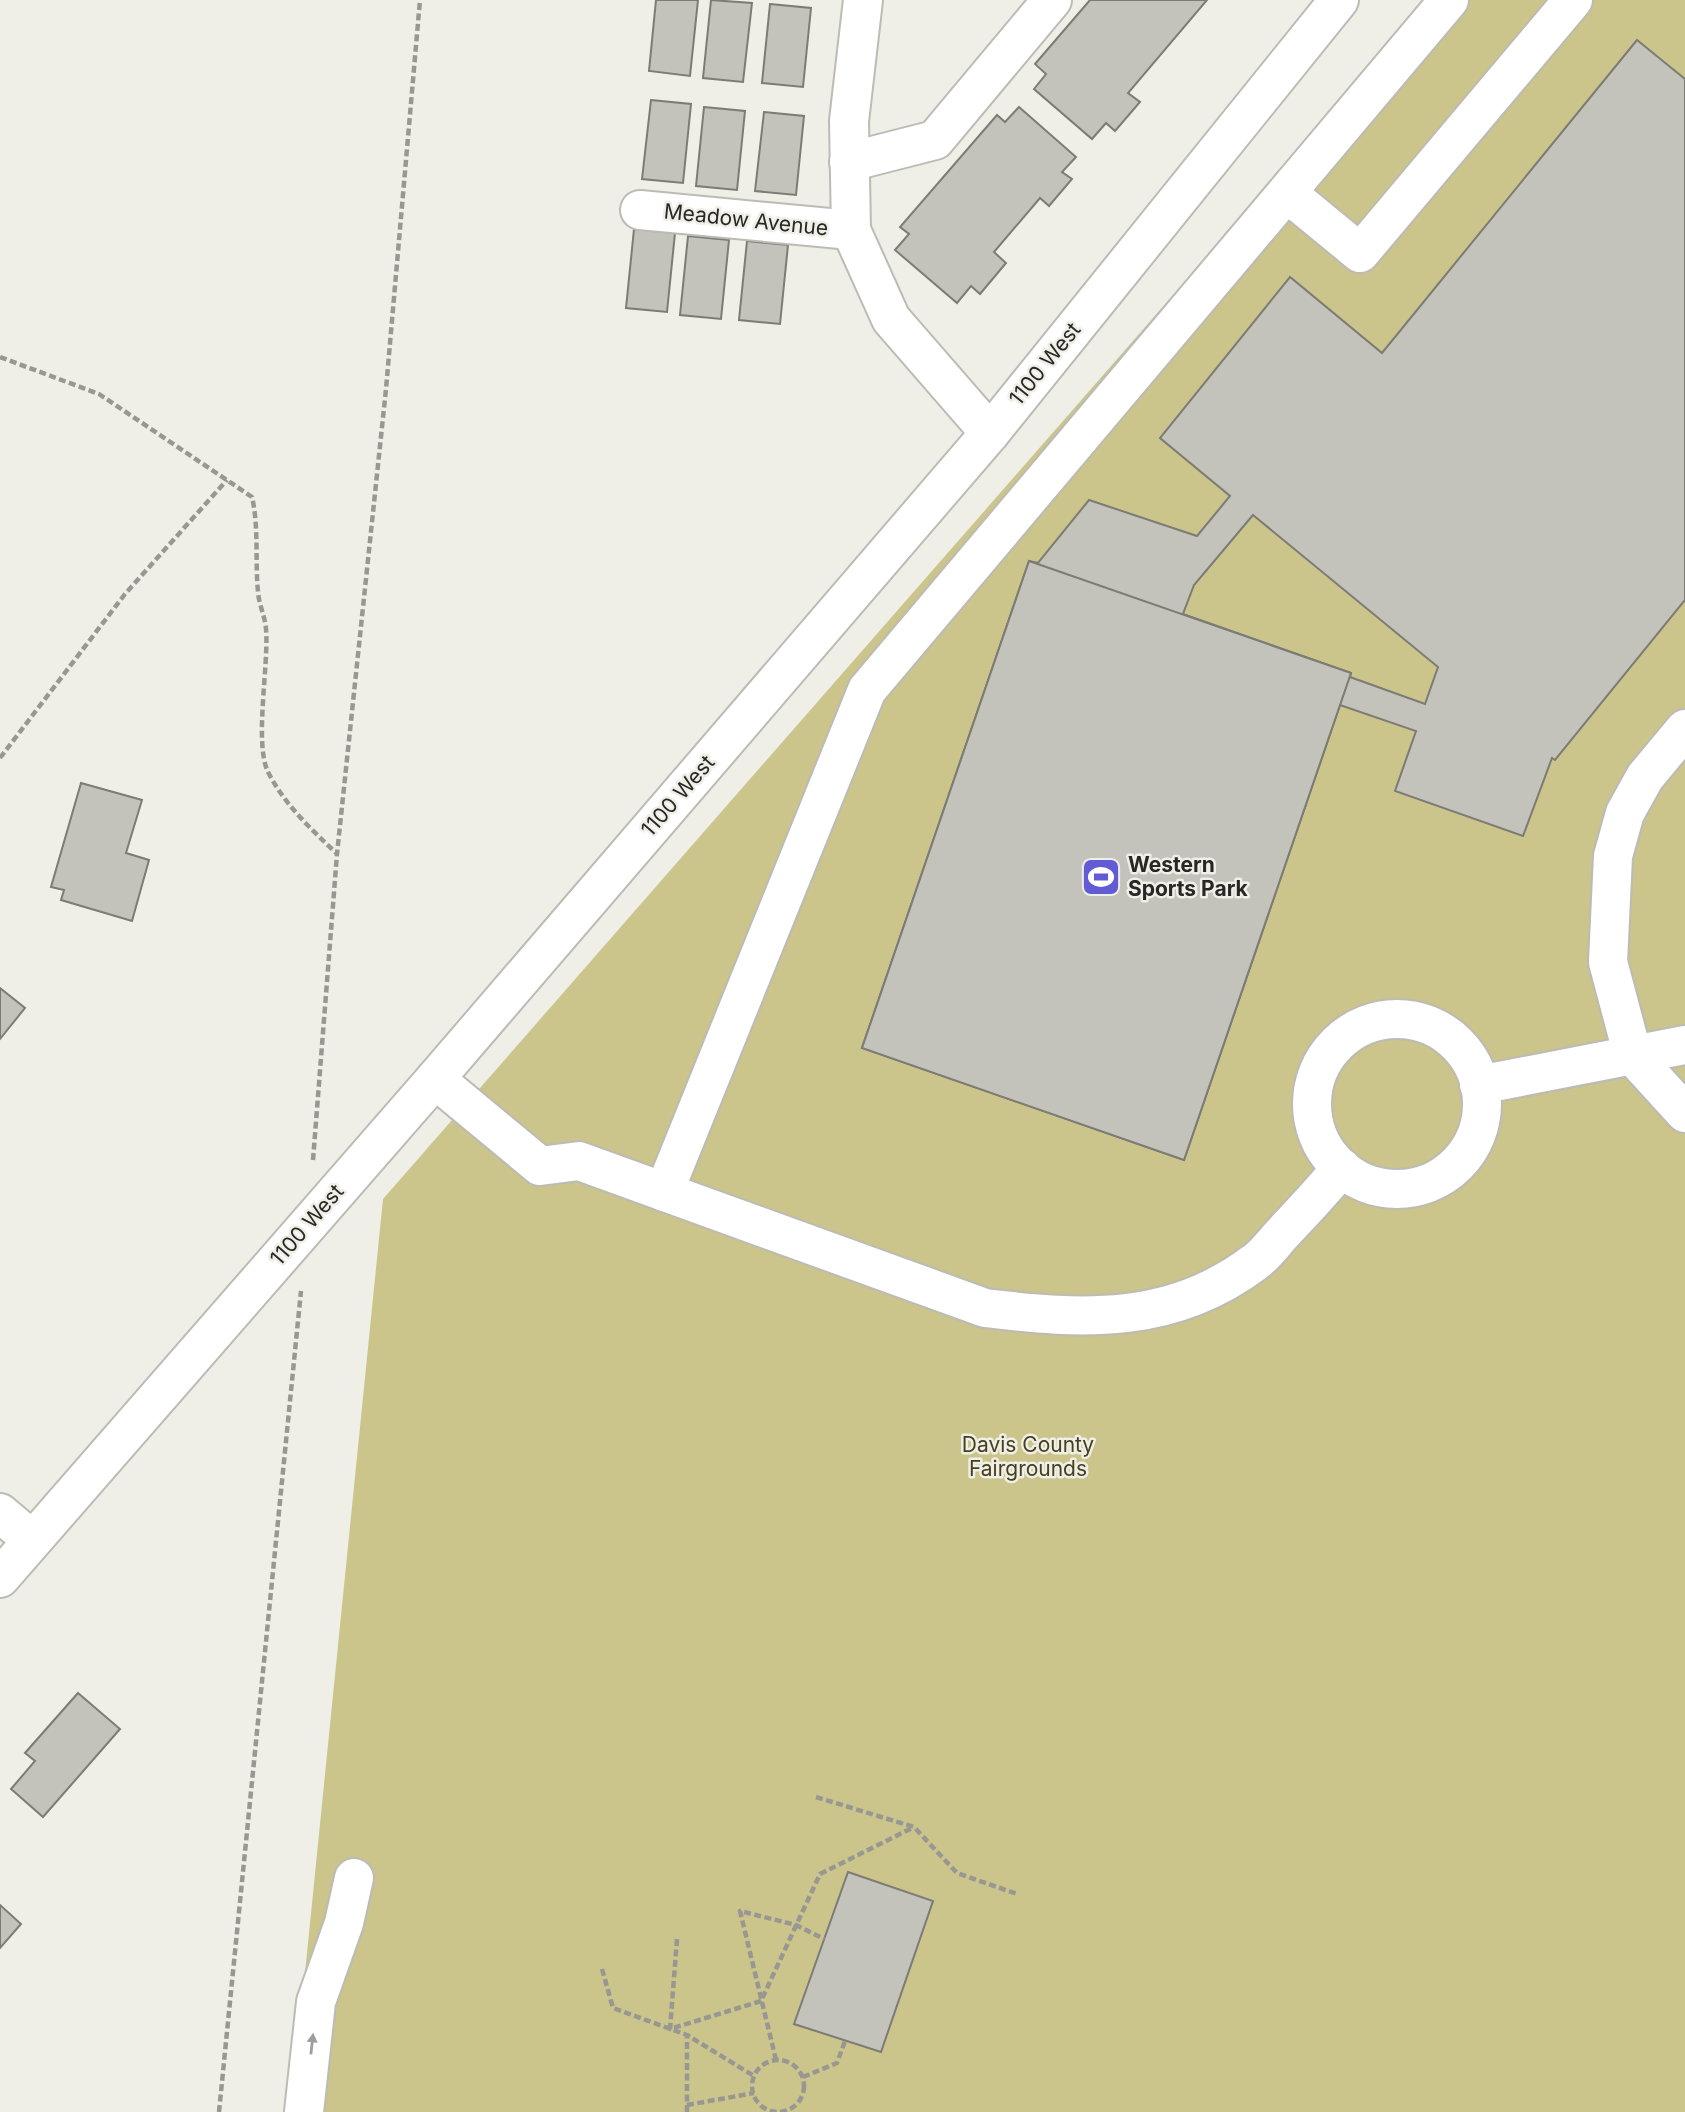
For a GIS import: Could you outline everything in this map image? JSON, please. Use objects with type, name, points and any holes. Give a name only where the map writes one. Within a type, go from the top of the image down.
[{"type":"street","points":[[863,0],[849,121],[851,230],[891,318],[990,433]]},
{"type":"street","points":[[849,162],[935,139],[1052,0]]},
{"type":"street","name":"1100 West","points":[[0,1578],[435,1079],[990,433],[1339,0]]},
{"type":"street","points":[[664,1192],[867,690],[1449,0]]},
{"type":"street","points":[[1287,192],[1360,253],[1573,0]]},
{"type":"street","name":"Meadow Avenue","points":[[640,210],[851,230]]},
{"type":"street","points":[[1685,729],[1645,777],[1625,813],[1613,856],[1608,962],[1633,1056],[1685,1113]]},
{"type":"street","points":[[1389,1019],[1415,1021],[1439,1030],[1460,1048],[1475,1071],[1479,1085],[1482,1098],[1480,1125],[1469,1150],[1450,1170],[1427,1184],[1400,1189],[1373,1186],[1348,1174],[1342,1168],[1329,1156],[1317,1133],[1312,1108],[1314,1082],[1324,1058],[1342,1038],[1364,1025],[1376,1022],[1389,1019]]},
{"type":"street","points":[[1479,1085],[1685,1045]]},
{"type":"street","points":[[435,1079],[540,1166],[579,1161],[985,1308],[1087,1317],[1168,1307],[1216,1287],[1257,1261],[1342,1168]]},
{"type":"street","points":[[0,1513],[32,1540]]},
{"type":"street","points":[[304,2112],[316,2002],[344,1923],[354,1878]]},
{"type":"path","points":[[315,1125],[337,854],[386,389],[420,0]]},
{"type":"path","points":[[0,357],[99,394],[252,497],[257,518],[258,597],[266,628],[263,746],[267,770],[294,813],[337,854]]},
{"type":"path","points":[[0,758],[125,594],[228,480]]},
{"type":"path","points":[[219,2112],[301,1282]]},
{"type":"path","points":[[816,1797],[914,1827],[957,1873],[1017,1894]]},
{"type":"path","points":[[670,2029],[761,2001],[820,1874],[914,1827]]},
{"type":"path","points":[[776,2060],[740,1911],[796,1925],[824,1939]]},
{"type":"path","points":[[670,2029],[677,1939]]},
{"type":"path","points":[[602,1969],[613,2008],[687,2035],[754,2076]]},
{"type":"path","points":[[687,2035],[687,2112]]},
{"type":"path","points":[[803,2077],[836,2063],[845,2040]]},
{"type":"path","points":[[776,2060],[793,2064],[803,2077],[802,2095],[798,2102],[784,2112],[766,2109],[759,2103],[754,2092],[754,2076],[766,2063],[776,2060]]},
{"type":"path","points":[[687,2105],[754,2092]]},
{"type":"green space","name":"Davis County Fairgrounds","points":[[1431,0],[1685,0],[1685,2112],[291,2112],[383,1199]]},
{"type":"building","points":[[656,0],[698,0],[690,76],[649,71]]},
{"type":"building","points":[[711,0],[752,3],[743,82],[703,78]]},
{"type":"building","points":[[1090,0],[1207,0],[1128,93],[1140,102],[1115,131],[1106,123],[1092,139],[1034,89],[1046,74],[1035,64]]},
{"type":"building","points":[[770,4],[811,8],[803,87],[762,83]]},
{"type":"building","points":[[1637,40],[1685,79],[1685,600],[1555,760],[1552,758],[1523,836],[1395,791],[1416,731],[1340,705],[1184,1160],[862,1048],[1029,561],[1038,563],[1089,500],[1197,536],[1230,496],[1160,438],[1290,277],[1382,353]],"holes":[[[1253,515],[1438,667],[1425,704],[1350,677],[1351,673],[1183,614],[1194,585]]]},
{"type":"building","points":[[651,100],[691,104],[683,183],[642,179]]},
{"type":"building","points":[[704,107],[745,111],[737,190],[696,186]]},
{"type":"building","points":[[1019,107],[1076,157],[1062,172],[1072,179],[1049,206],[1040,198],[994,252],[1006,263],[980,294],[971,286],[957,303],[895,250],[909,234],[900,227],[997,115],[1005,122]]},
{"type":"building","points":[[764,112],[804,116],[796,195],[755,191]]},
{"type":"building","points":[[634,229],[675,233],[667,312],[626,308]]},
{"type":"building","points":[[688,236],[729,240],[721,319],[680,315]]},
{"type":"building","points":[[747,241],[788,245],[780,324],[739,320]]},
{"type":"building","name":"Western Sports Park","points":[[1029,561],[1351,673],[1184,1160],[862,1048]]},
{"type":"building","points":[[81,783],[142,800],[126,853],[149,860],[132,921],[61,900],[64,890],[51,887]]},
{"type":"building","points":[[0,988],[25,1008],[0,1039]]},
{"type":"building","points":[[78,1693],[120,1729],[43,1817],[11,1789],[35,1761],[25,1753]]},
{"type":"building","points":[[848,1872],[933,1901],[881,2052],[794,2024]]},
{"type":"building","points":[[0,1905],[21,1924],[0,1948]]},
{"type":"place","name":"Western Sports Park","points":[[1101,877]]}]
